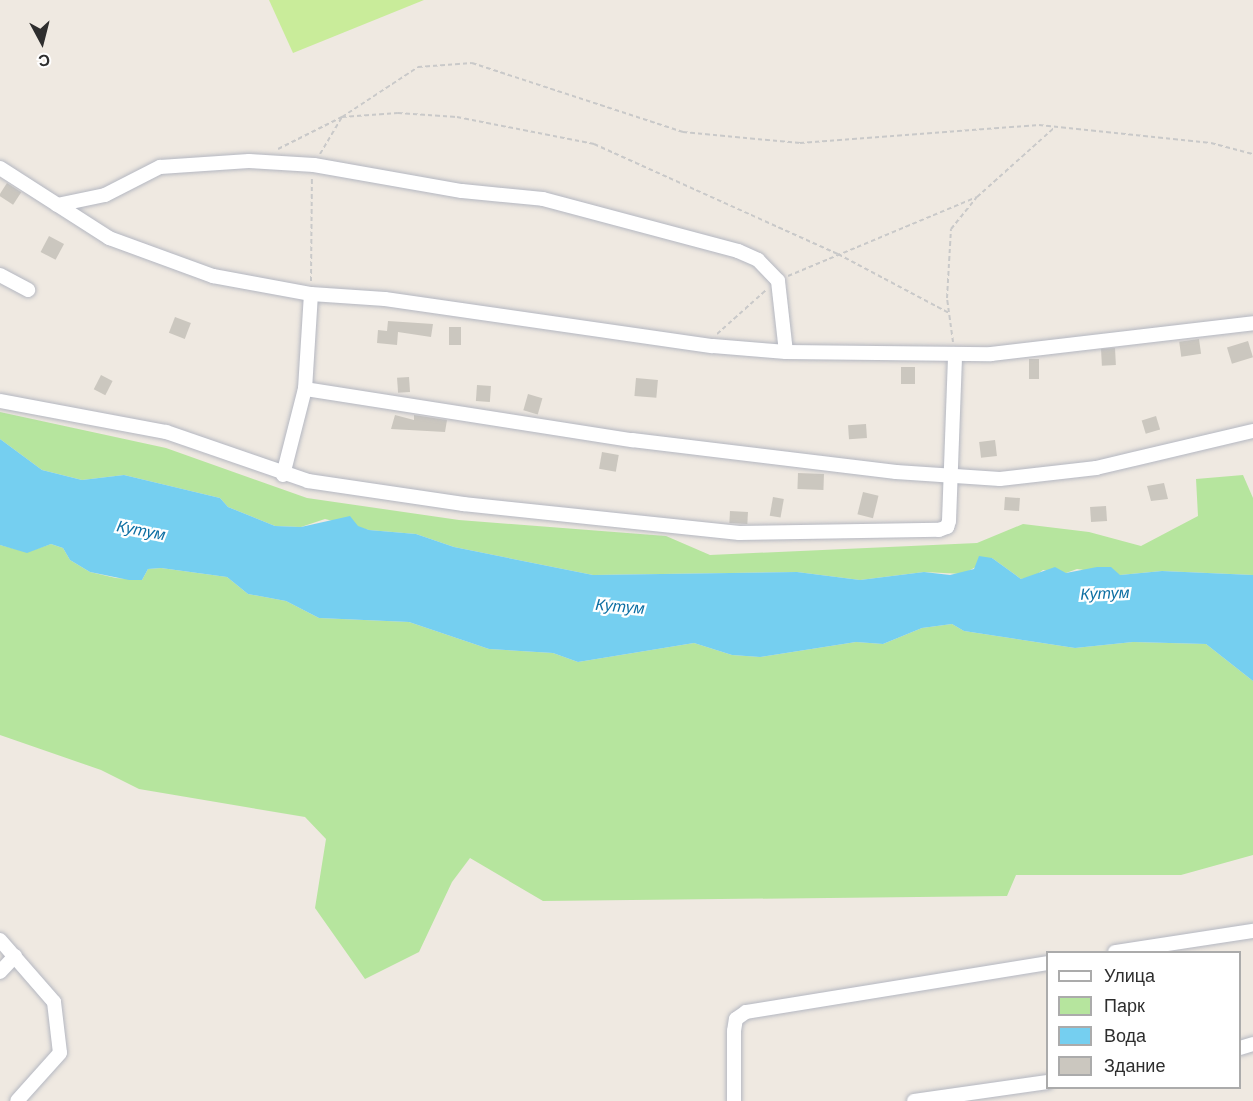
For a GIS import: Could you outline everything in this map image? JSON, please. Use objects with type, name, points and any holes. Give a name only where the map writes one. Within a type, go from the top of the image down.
[{"type":"street","points":[[57,205],[105,195],[160,167],[249,161],[314,165],[462,191],[543,199],[738,251],[770,268],[778,281],[786,352]]},
{"type":"street","points":[[0,168],[57,205],[134,250],[213,276],[311,294],[386,299],[713,346],[786,352],[991,354],[1253,323]]},
{"type":"street","points":[[0,275],[28,290]]},
{"type":"street","points":[[283,475],[305,388],[311,294]]},
{"type":"street","points":[[0,401],[166,432],[283,475],[463,504],[739,533],[939,530],[946,527],[949,521],[955,354]]},
{"type":"street","points":[[305,388],[632,440],[896,472],[1000,479],[1096,468],[1253,431]]},
{"type":"street","points":[[1121,951],[1253,931]]},
{"type":"street","points":[[0,940],[54,1002],[60,1053],[17,1101]]},
{"type":"street","points":[[0,972],[15,957]]},
{"type":"street","points":[[734,1101],[734,1031],[736,1019],[746,1012],[1046,963]]},
{"type":"street","points":[[914,1101],[1046,1082]]},
{"type":"path","points":[[272,152],[342,117],[418,68],[472,63],[683,132],[800,143],[1055,127],[1212,143],[1253,154]]},
{"type":"path","points":[[342,117],[398,113],[457,117],[594,144],[838,254],[949,313]]},
{"type":"path","points":[[311,294],[309,199],[314,165],[342,117]]},
{"type":"path","points":[[713,346],[722,327],[778,281],[977,197],[1055,127]]},
{"type":"path","points":[[955,354],[949,313],[951,229],[984,188]]},
{"type":"green space","points":[[269,0],[424,0],[293,53]]},
{"type":"green space","points":[[0,412],[166,448],[307,498],[459,520],[666,536],[710,555],[977,543],[1023,524],[1089,532],[1141,546],[1198,516],[1196,479],[1243,475],[1253,498],[1253,575],[1162,571],[1120,575],[1077,569],[1066,573],[1043,570],[1033,577],[1021,579],[992,558],[963,574],[924,572],[860,580],[797,572],[593,575],[454,547],[416,534],[369,530],[325,519],[301,527],[275,526],[228,507],[220,498],[124,475],[82,480],[42,470],[0,439]]},
{"type":"green space","points":[[51,544],[63,548],[70,560],[90,572],[116,578],[142,580],[148,569],[161,568],[227,577],[248,594],[286,601],[319,618],[409,622],[489,649],[553,653],[578,662],[694,643],[732,655],[760,657],[856,642],[883,644],[922,628],[952,624],[964,631],[1075,648],[1133,642],[1206,644],[1253,681],[1253,855],[1181,875],[1016,875],[1007,896],[543,901],[470,858],[452,882],[419,952],[365,979],[315,908],[326,839],[305,817],[139,789],[101,770],[0,735],[0,545],[27,552]]},
{"type":"water","name":"Кутум","points":[[0,439],[42,470],[82,480],[124,475],[220,498],[228,507],[275,526],[301,527],[350,516],[358,526],[369,530],[416,534],[454,547],[593,575],[797,572],[860,580],[924,572],[950,575],[974,569],[979,556],[992,558],[1021,579],[1055,567],[1066,573],[1097,567],[1111,567],[1120,575],[1162,571],[1253,575],[1253,681],[1206,644],[1133,642],[1075,648],[964,631],[952,624],[922,628],[883,644],[856,642],[760,657],[732,655],[694,643],[578,662],[553,653],[489,649],[409,622],[319,618],[286,601],[248,594],[227,577],[161,568],[148,569],[142,580],[129,580],[90,572],[70,560],[63,548],[51,544],[27,553],[0,545]]},
{"type":"building","points":[[7,183],[21,192],[13,205],[0,196]]},
{"type":"building","points":[[49,236],[64,244],[56,260],[41,252]]},
{"type":"building","points":[[175,317],[191,323],[185,339],[169,333]]},
{"type":"building","points":[[388,321],[433,324],[431,337],[398,332],[397,345],[377,343],[378,330],[387,331]]},
{"type":"building","points":[[449,327],[461,327],[461,345],[449,345]]},
{"type":"building","points":[[1199,339],[1201,354],[1181,357],[1179,342]]},
{"type":"building","points":[[1248,341],[1253,357],[1232,364],[1227,347]]},
{"type":"building","points":[[1115,348],[1116,365],[1102,366],[1101,349]]},
{"type":"building","points":[[1029,359],[1039,359],[1039,379],[1029,379]]},
{"type":"building","points":[[901,367],[915,367],[915,384],[901,384]]},
{"type":"building","points":[[101,375],[113,381],[105,395],[94,389]]},
{"type":"building","points":[[409,377],[410,392],[398,393],[397,378]]},
{"type":"building","points":[[636,378],[658,380],[656,398],[634,396]]},
{"type":"building","points":[[477,385],[491,386],[490,402],[476,401]]},
{"type":"building","points":[[528,394],[542,398],[538,414],[523,410]]},
{"type":"building","points":[[395,415],[414,420],[414,415],[447,420],[445,432],[391,429]]},
{"type":"building","points":[[1156,416],[1160,429],[1146,434],[1142,420]]},
{"type":"building","points":[[866,424],[867,438],[849,439],[848,425]]},
{"type":"building","points":[[995,440],[997,456],[981,458],[979,442]]},
{"type":"building","points":[[602,452],[619,455],[616,472],[599,469]]},
{"type":"building","points":[[798,473],[824,474],[823,490],[797,489]]},
{"type":"building","points":[[1164,483],[1168,499],[1151,501],[1147,486]]},
{"type":"building","points":[[863,492],[879,496],[873,518],[857,514]]},
{"type":"building","points":[[773,497],[784,499],[781,518],[770,516]]},
{"type":"building","points":[[1005,497],[1020,498],[1019,511],[1004,510]]},
{"type":"building","points":[[1106,506],[1107,521],[1091,522],[1090,507]]},
{"type":"building","points":[[730,511],[748,512],[747,524],[729,523]]}]
